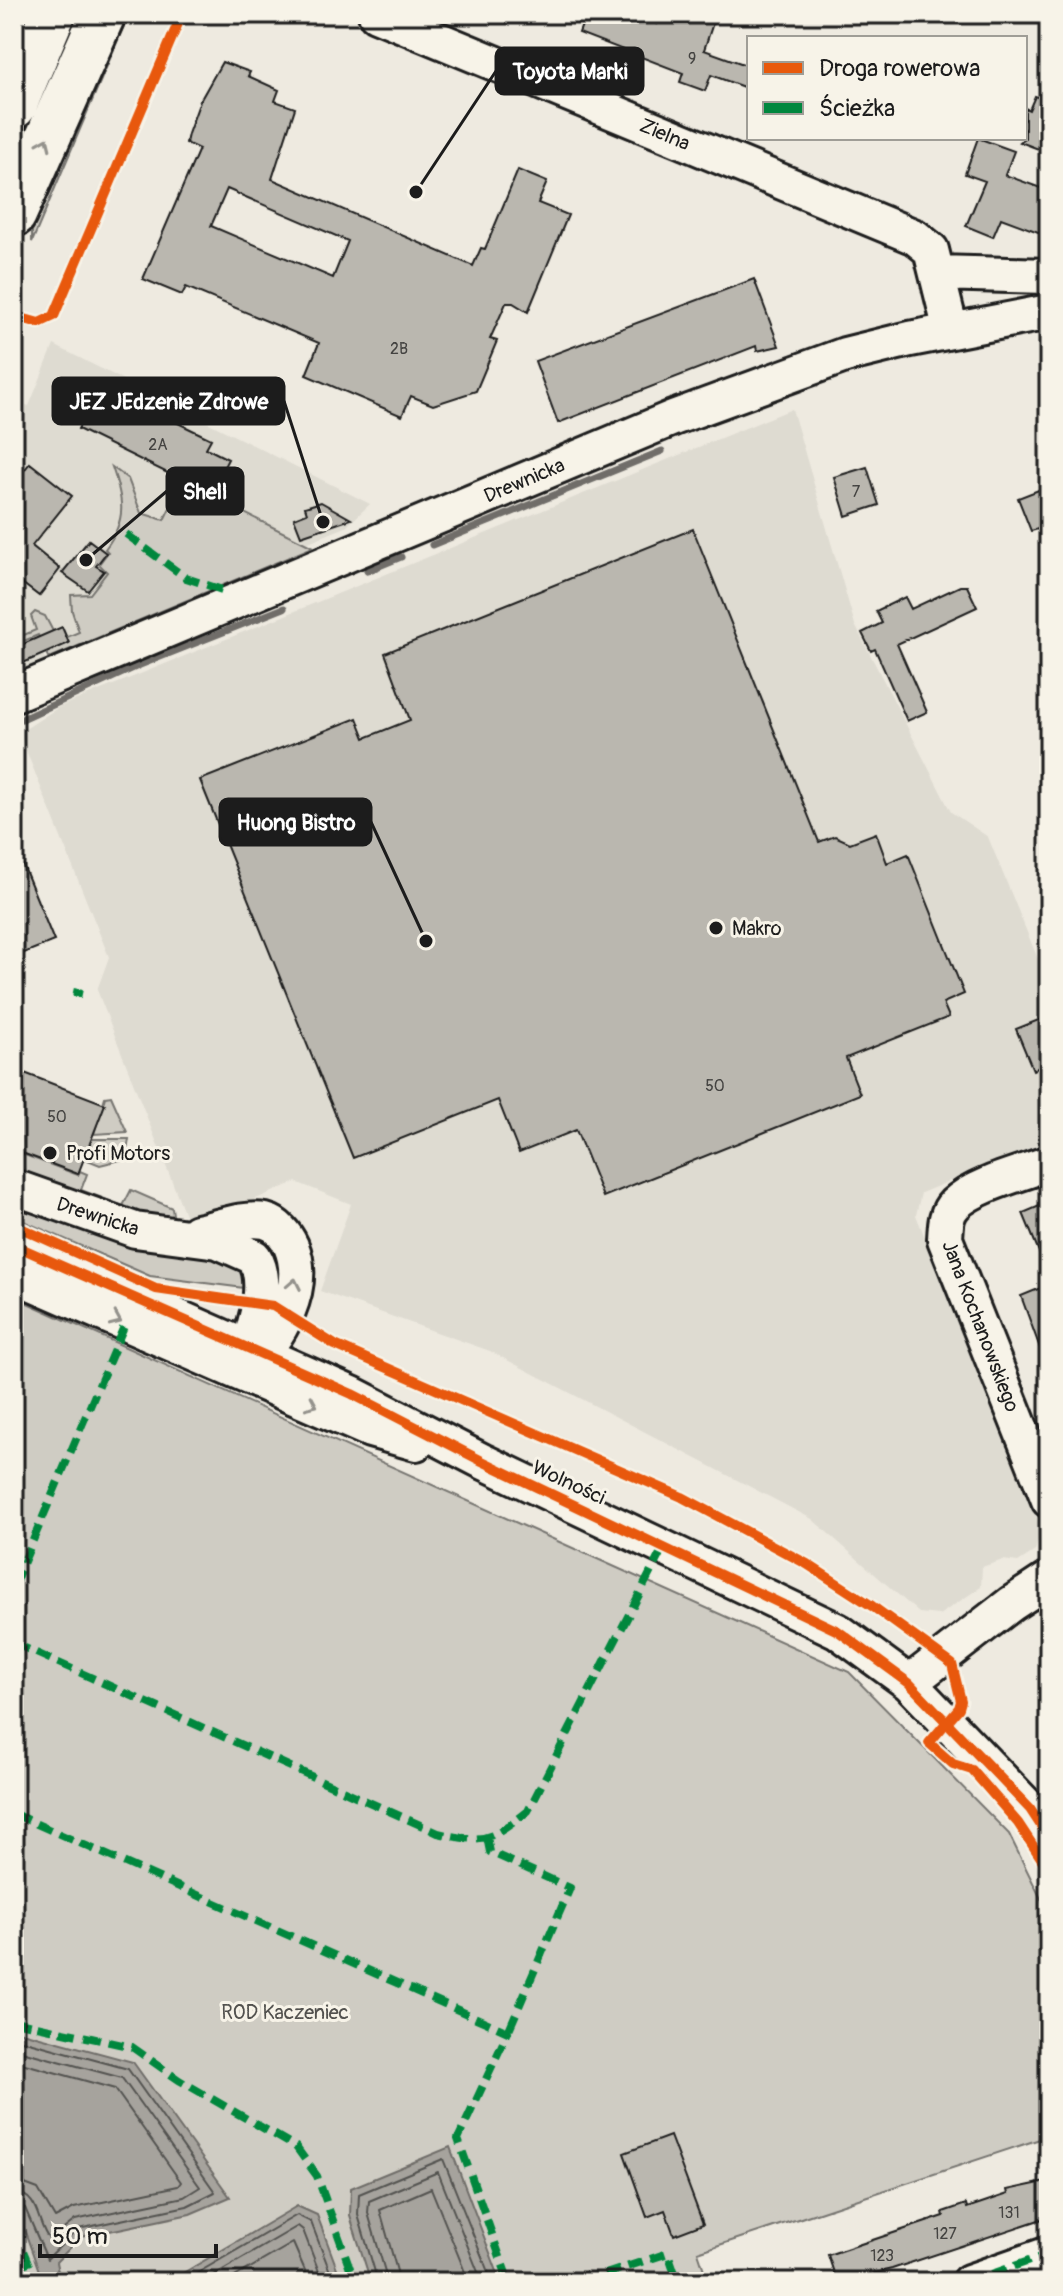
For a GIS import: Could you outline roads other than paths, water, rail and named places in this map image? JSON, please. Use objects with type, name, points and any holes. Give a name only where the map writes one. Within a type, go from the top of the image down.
[{"type":"main road","points":[[14,106],[53,14]]},
{"type":"main road","points":[[14,214],[103,14]]},
{"type":"street","name":"Zielna","points":[[376,14],[915,237],[931,250],[951,331]]},
{"type":"street","points":[[937,273],[1049,276]]},
{"type":"street","name":"Drewnicka","points":[[14,694],[756,386],[845,355],[1049,312]]},
{"type":"street","name":"Jana Kochanowskiego","points":[[1049,1163],[974,1192],[955,1204],[946,1218],[945,1239],[1049,1500]]},
{"type":"street","name":"Drewnicka","points":[[14,1187],[135,1230],[184,1235],[252,1221],[266,1221],[280,1229],[295,1257],[298,1281],[277,1331],[250,1358]]},
{"type":"street","name":"Wolności","points":[[14,1245],[250,1358]]},
{"type":"street","name":"Wolności","points":[[14,1275],[352,1394],[482,1461],[838,1631],[909,1683],[1030,1809],[1049,1838]]},
{"type":"street","points":[[909,1683],[1011,1604],[1049,1579]]},
{"type":"street","points":[[969,2282],[1049,2254]]},
{"type":"water","points":[[14,2030],[133,2062],[230,2197],[190,2214],[81,2237],[56,2262],[60,2282],[43,2282],[14,2201]]},
{"type":"water","points":[[450,2147],[501,2282],[371,2282],[350,2216],[351,2188]]},
{"type":"water","points":[[297,2206],[317,2215],[342,2282],[168,2282]]},
{"type":"waterway","points":[[432,545],[662,451]]},
{"type":"waterway","points":[[367,571],[401,557]]},
{"type":"waterway","points":[[22,719],[140,665],[284,608]]},
{"type":"place","name":"Toyota Marki","points":[[416,192]]},
{"type":"place","name":"JEZ JEdzenie Zdrowe","points":[[323,522]]},
{"type":"place","name":"Shell","points":[[86,560]]},
{"type":"place","name":"Makro","points":[[716,928]]},
{"type":"place","name":"Huong Bistro","points":[[426,941]]},
{"type":"place","name":"Profi Motors","points":[[50,1153]]},
{"type":"park label","name":"ROD Kaczeniec","points":[[285,2012]]}]
